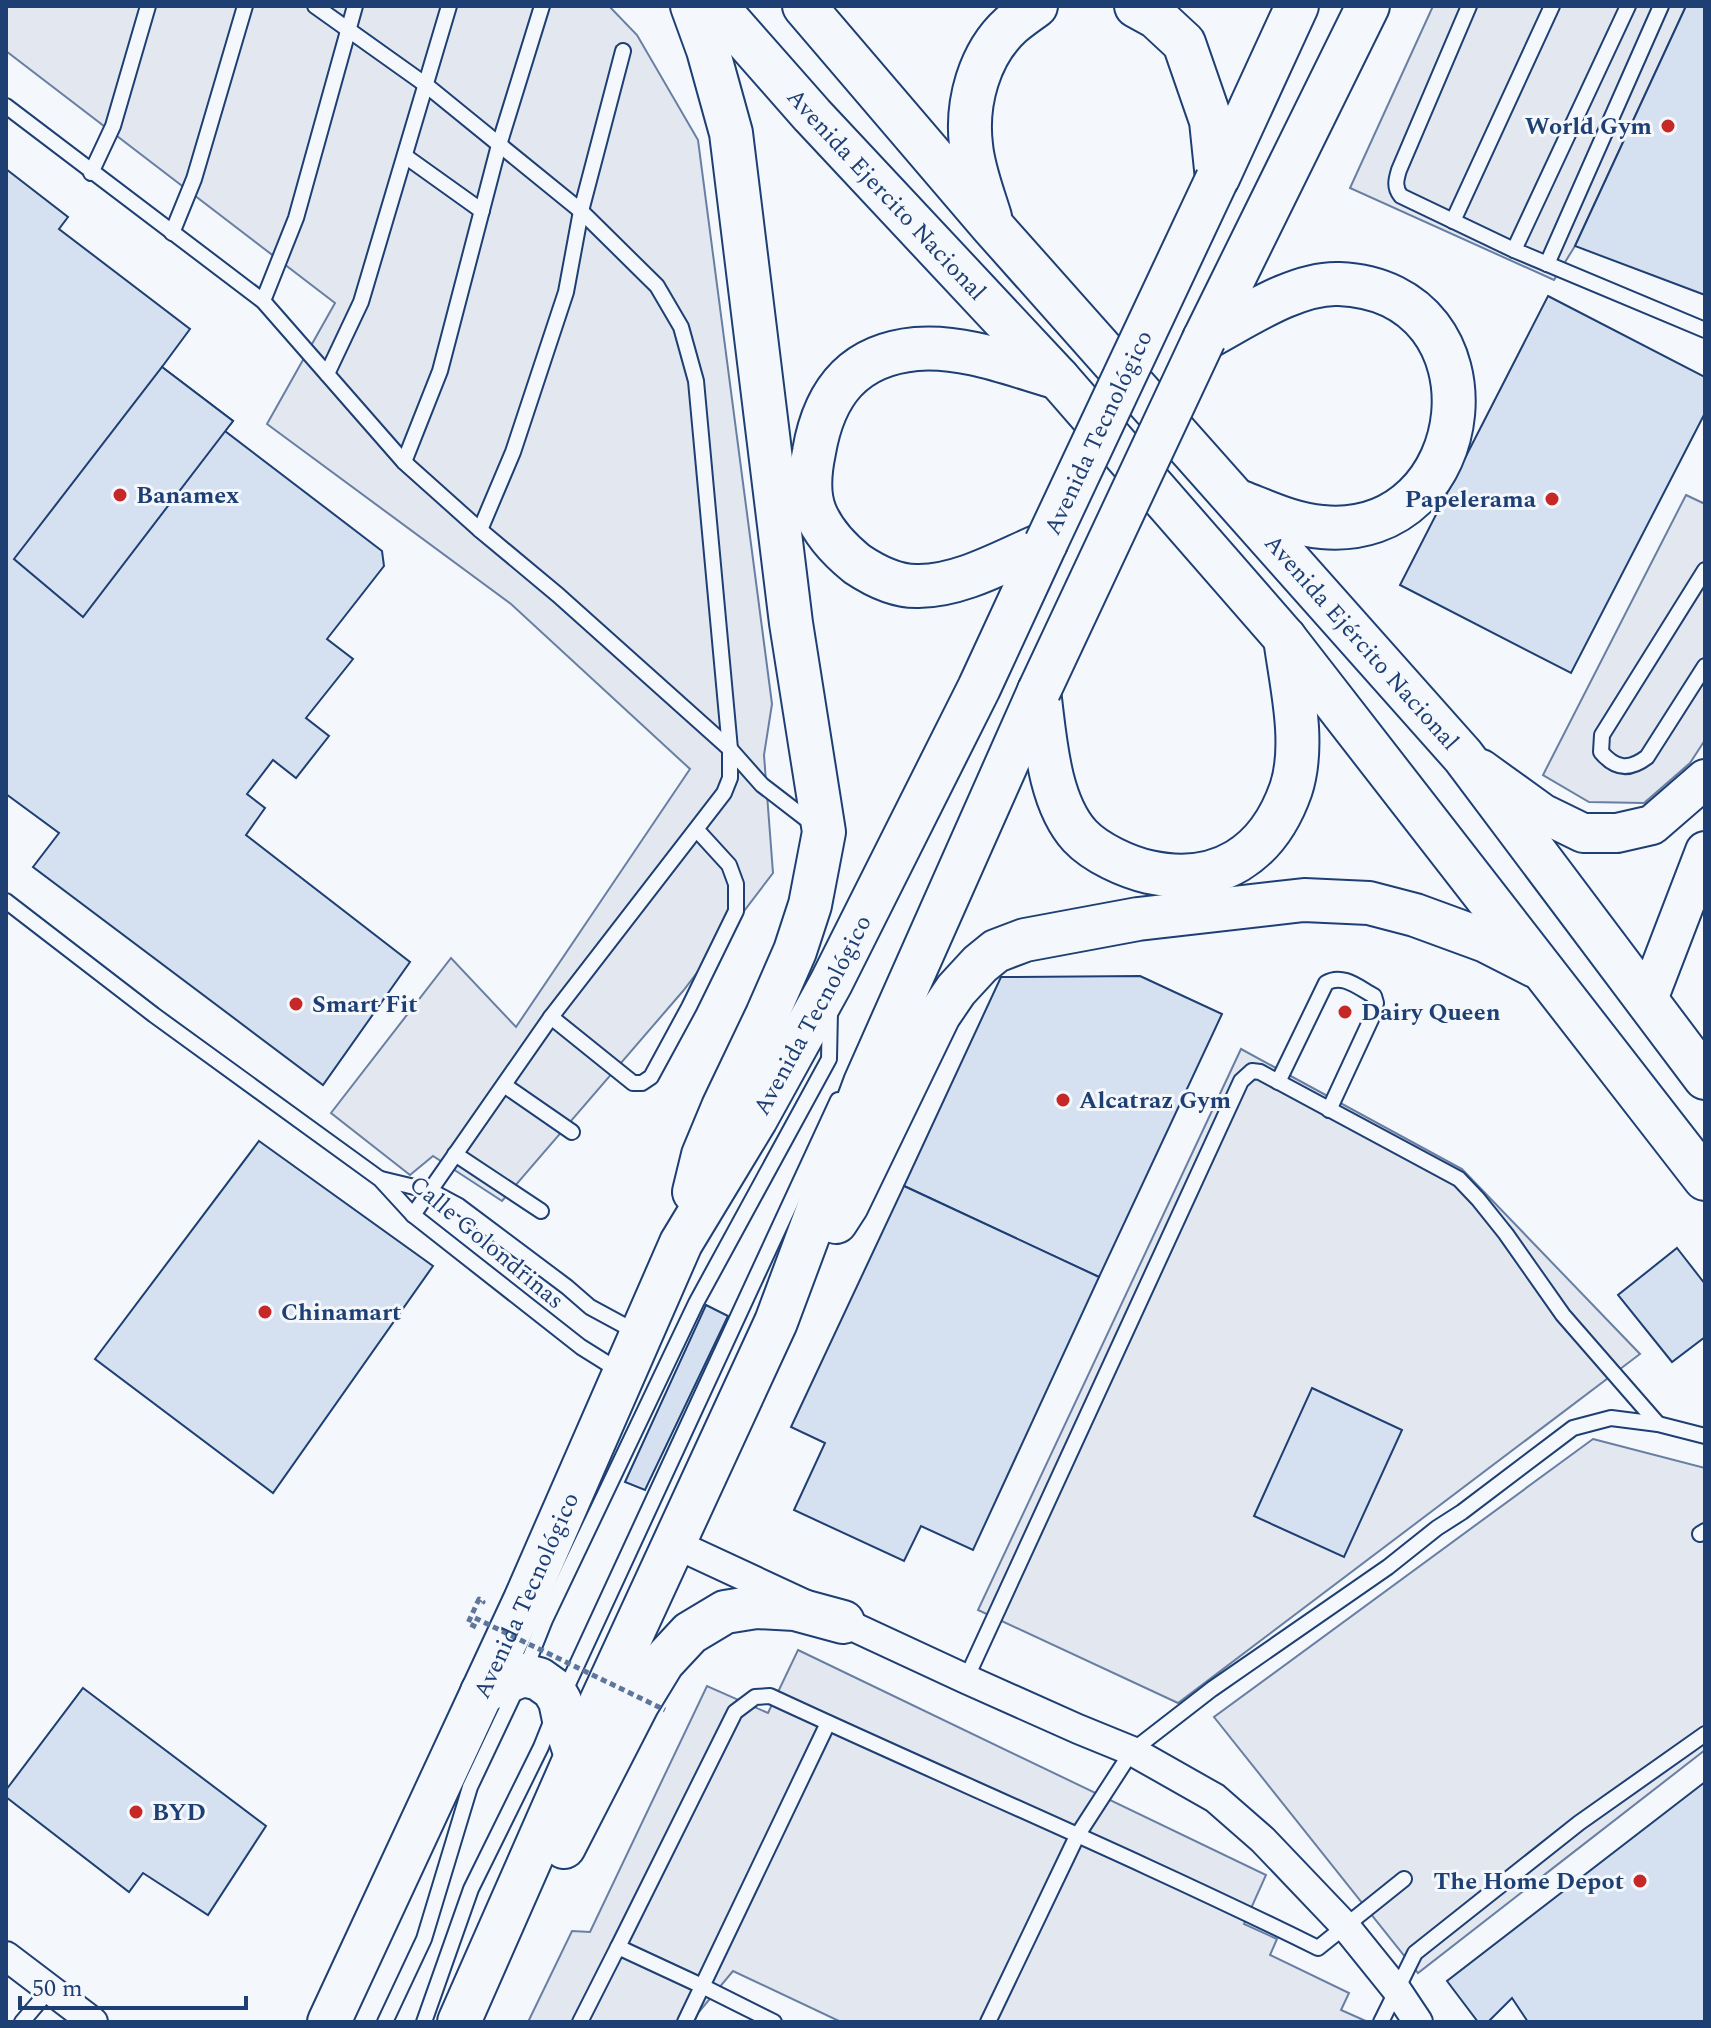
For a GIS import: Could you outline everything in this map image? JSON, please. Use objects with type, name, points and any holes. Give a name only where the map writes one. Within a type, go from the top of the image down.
[{"type":"main road","points":[[681,1243],[703,1155],[795,951],[810,905],[824,832],[791,623],[731,133],[692,6]]},
{"type":"main road","name":"Avenida Ejercito Nacional","points":[[716,6],[812,115],[1059,379]]},
{"type":"main road","points":[[804,6],[992,226]]},
{"type":"main road","points":[[992,226],[971,146],[970,116],[976,83],[987,55],[1009,27],[1036,6]]},
{"type":"main road","points":[[1136,6],[1156,17],[1184,43],[1211,121],[1217,179]]},
{"type":"main road","name":"Avenida Tecnológico","points":[[329,2022],[537,1575],[681,1243],[756,1119],[831,983],[979,688],[1297,6]]},
{"type":"main road","points":[[459,2022],[576,1756],[776,1322],[865,1083],[1039,691],[1204,339],[1368,6]]},
{"type":"main road","name":"Avenida Ejército Nacional","points":[[992,226],[1463,756],[1705,1078]]},
{"type":"main road","points":[[1204,339],[1276,301],[1309,288],[1338,284],[1374,290],[1405,304],[1427,322],[1445,350],[1454,386],[1454,420],[1446,449],[1426,485],[1394,513],[1367,524],[1322,527],[1288,520],[1238,501]]},
{"type":"main road","points":[[1046,543],[955,581],[919,586],[898,583],[871,573],[846,555],[820,523],[814,510],[810,470],[817,432],[833,394],[847,378],[878,358],[915,349],[944,349],[981,356],[1059,379],[1284,637],[1705,1179]]},
{"type":"main road","points":[[1039,691],[1050,772],[1062,807],[1080,836],[1132,869],[1171,877],[1195,876],[1221,870],[1255,849],[1280,814],[1291,788],[1298,757],[1284,637]]},
{"type":"main road","points":[[776,1322],[847,1205],[939,1015],[956,990],[996,951],[1025,940],[1124,922],[1304,900],[1369,903],[1415,915],[1486,941],[1546,971]]},
{"type":"main road","points":[[483,1972],[572,1833],[638,1703],[663,1662],[690,1633],[725,1612],[756,1607],[795,1609],[843,1622]]},
{"type":"main road","points":[[482,1692],[523,1675],[539,1679],[553,1689],[560,1701],[576,1756]]},
{"type":"street","points":[[1463,756],[1542,813],[1583,833],[1617,833],[1652,825],[1705,779]]},
{"type":"street","points":[[1647,1002],[1705,851]]},
{"type":"street","points":[[673,1543],[966,1679],[1132,1751],[1215,1798],[1263,1840],[1346,1927],[1418,2022]]},
{"type":"street","points":[[6,1956],[93,2022]]},
{"type":"lane","points":[[91,173],[113,126],[148,6]]},
{"type":"lane","points":[[172,233],[194,179],[245,6]]},
{"type":"lane","points":[[315,6],[426,85],[581,211],[657,286],[681,327],[696,381],[730,749],[730,778],[724,793],[551,1017],[413,1215]]},
{"type":"lane","points":[[263,301],[296,218],[355,6]]},
{"type":"lane","points":[[327,374],[361,302],[449,6]]},
{"type":"lane","points":[[404,462],[440,371],[499,145],[542,6]]},
{"type":"lane","points":[[1469,6],[1399,170],[1395,183],[1401,196],[1514,250],[1705,330]]},
{"type":"lane","points":[[1453,221],[1552,6]]},
{"type":"lane","points":[[1514,250],[1628,6]]},
{"type":"lane","points":[[1547,264],[1661,6]]},
{"type":"lane","points":[[480,530],[513,452],[566,292],[581,211],[623,51]]},
{"type":"lane","points":[[6,106],[263,301],[404,462],[730,749],[762,785],[824,832]]},
{"type":"lane","points":[[405,156],[482,211]]},
{"type":"lane","points":[[1705,570],[1602,735],[1601,752],[1607,759],[1623,767],[1636,765],[1647,757],[1705,666]]},
{"type":"lane","points":[[551,1017],[633,1083],[642,1083],[651,1077],[736,911],[736,884],[729,865],[697,830]]},
{"type":"lane","points":[[6,901],[154,1015],[380,1179]]},
{"type":"lane","points":[[1278,1082],[1326,983],[1343,979],[1374,996],[1374,1013],[1329,1110]]},
{"type":"lane","points":[[385,2022],[424,1939],[470,1787],[523,1675],[545,1620],[696,1303],[829,1059],[831,983]]},
{"type":"lane","points":[[860,1062],[888,1031]]},
{"type":"lane","points":[[966,1679],[1241,1081],[1252,1071],[1260,1072],[1459,1179],[1506,1234],[1563,1315],[1658,1424]]},
{"type":"lane","points":[[504,1085],[572,1132]]},
{"type":"lane","points":[[424,2022],[471,1889],[541,1747],[844,1086]]},
{"type":"lane","points":[[455,1154],[541,1211]]},
{"type":"lane","name":"Calle Golondrinas","points":[[380,1179],[431,1191],[459,1206],[590,1307],[642,1335]]},
{"type":"lane","name":"Calle Golondrinas","points":[[380,1179],[413,1215],[581,1347],[624,1374]]},
{"type":"lane","points":[[988,2022],[1077,1836],[1132,1751],[1212,1689],[1388,1567],[1573,1428],[1611,1418],[1658,1424],[1705,1436]]},
{"type":"lane","points":[[580,2022],[735,1712],[755,1697],[770,1696],[1161,1872],[1318,1948],[1404,1879]]},
{"type":"lane","points":[[685,2022],[828,1723]]},
{"type":"lane","points":[[1381,2022],[1415,1953],[1579,1823],[1705,1734]]},
{"type":"lane","points":[[618,1947],[774,2022]]},
{"type":"lane","points":[[22,2022],[50,1989]]},
{"type":"path","points":[[468,1623],[479,1599],[483,1602],[475,1618],[665,1710]]},
{"type":"shaded area","points":[[6,6],[609,6],[637,35],[698,140],[772,704],[764,755],[773,873],[683,991],[502,1201],[433,1156],[410,1175],[331,1113],[451,958],[516,1027],[690,769],[511,604],[267,424],[335,303],[6,51]]},
{"type":"shaded area","points":[[1433,6],[1686,6],[1575,246],[1554,280],[1350,188]]},
{"type":"shaded area","points":[[1686,495],[1705,504],[1705,740],[1690,763],[1644,803],[1589,802],[1543,775]]},
{"type":"shaded area","points":[[1241,1049],[1462,1169],[1640,1354],[1178,1703],[978,1610]]},
{"type":"shaded area","points":[[1593,1439],[1705,1468],[1705,1750],[1418,1973],[1214,1717]]},
{"type":"shaded area","points":[[798,1650],[1266,1875],[1244,1924],[1277,1939],[1270,1955],[1349,1993],[1341,2010],[1368,2022],[841,2022],[733,1971],[694,2022],[528,2022],[572,1931],[590,1932],[707,1686],[768,1713]]},
{"type":"building","name":"World Gym","points":[[1686,6],[1705,6],[1705,295],[1575,246]]},
{"type":"building","points":[[6,169],[68,217],[59,229],[190,329],[162,367],[233,421],[225,431],[382,551],[384,566],[327,639],[353,659],[306,718],[329,736],[296,778],[273,760],[247,794],[265,808],[246,835],[410,962],[323,1085],[33,867],[59,833],[6,794]]},
{"type":"building","name":"Papelerama","points":[[1548,296],[1705,377],[1705,413],[1571,673],[1400,585]]},
{"type":"building","name":"Banamex","points":[[162,367],[233,421],[83,617],[14,559]]},
{"type":"building","name":"Alcatraz Gym","points":[[1140,976],[1222,1014],[1099,1277],[904,1186],[1001,977]]},
{"type":"building","name":"Chinamart","points":[[259,1141],[433,1266],[273,1493],[95,1359]]},
{"type":"building","points":[[904,1186],[1099,1277],[973,1550],[921,1526],[904,1561],[794,1510],[825,1443],[791,1427]]},
{"type":"building","points":[[1677,1248],[1705,1284],[1705,1337],[1672,1362],[1618,1295]]},
{"type":"building","points":[[706,1305],[728,1316],[645,1490],[625,1482]]},
{"type":"building","points":[[1312,1388],[1402,1430],[1344,1557],[1254,1516]]},
{"type":"building","name":"BYD","points":[[83,1688],[266,1826],[208,1915],[143,1873],[129,1892],[6,1797],[6,1790]]},
{"type":"building","name":"The Home Depot","points":[[1705,1782],[1705,2022],[1528,2022],[1512,1998],[1488,2022],[1478,2022],[1447,1981]]},
{"type":"place","name":"World Gym","points":[[1668,126]]},
{"type":"place","name":"Banamex","points":[[120,495]]},
{"type":"place","name":"Papelerama","points":[[1552,499]]},
{"type":"place","name":"Smart Fit","points":[[296,1004]]},
{"type":"place","name":"Dairy Queen","points":[[1345,1012]]},
{"type":"place","name":"Alcatraz Gym","points":[[1063,1100]]},
{"type":"place","name":"Chinamart","points":[[265,1312]]},
{"type":"place","name":"BYD","points":[[136,1812]]},
{"type":"place","name":"The Home Depot","points":[[1640,1881]]}]
